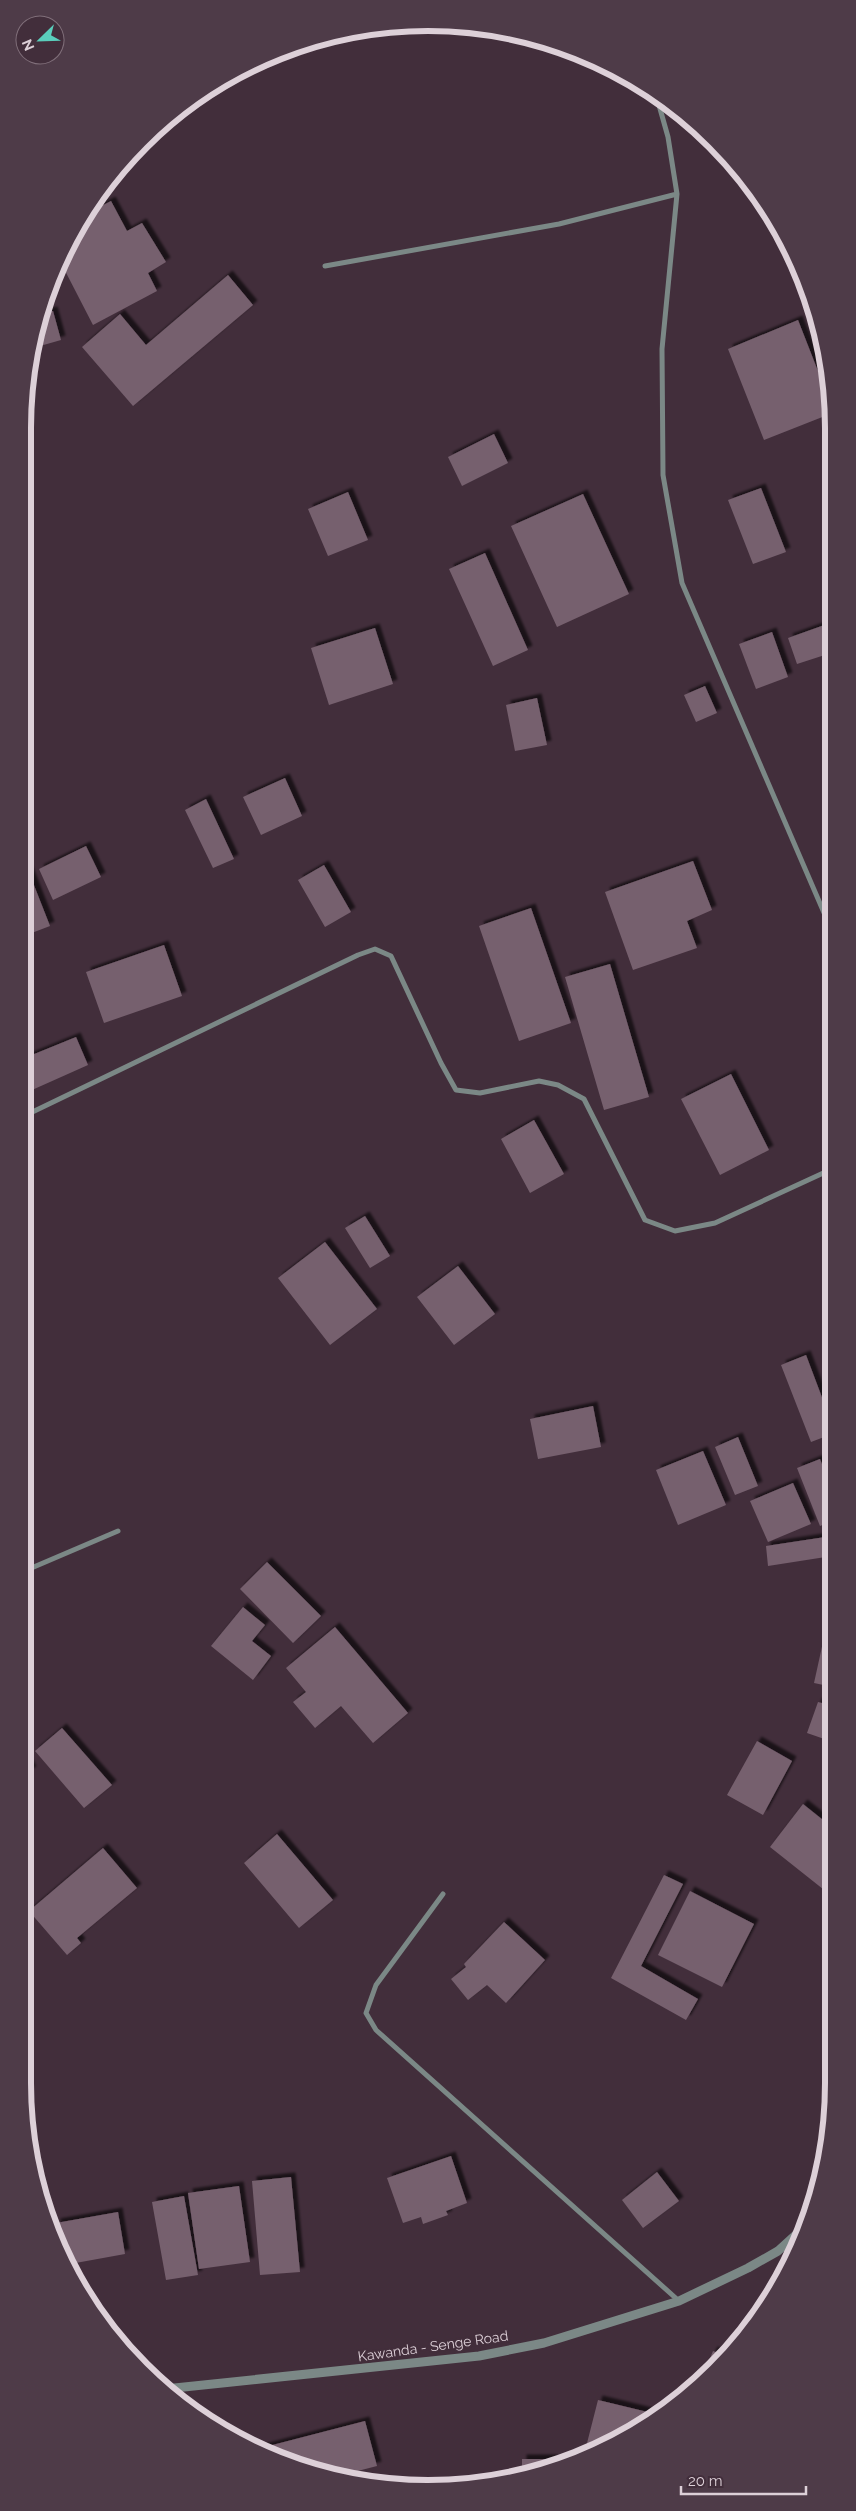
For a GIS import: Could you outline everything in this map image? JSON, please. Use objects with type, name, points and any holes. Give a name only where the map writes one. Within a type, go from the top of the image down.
[{"type":"street","points":[[659,106],[668,137],[677,194],[662,349],[663,475],[682,583],[825,915]]},
{"type":"street","points":[[325,266],[559,224],[677,194]]},
{"type":"street","points":[[31,1113],[358,955],[375,949],[391,956],[441,1063],[456,1090],[480,1093],[539,1081],[558,1085],[584,1099],[645,1220],[676,1231],[715,1223],[825,1173]]},
{"type":"street","points":[[31,1568],[118,1531]]},
{"type":"street","points":[[443,1894],[376,1985],[366,2013],[376,2030],[679,2301]]},
{"type":"street","name":"Kawanda - Senge Road","points":[[174,2388],[479,2356],[544,2343],[679,2301],[763,2260],[778,2251],[795,2236]]},
{"type":"building","points":[[111,201],[127,231],[142,223],[166,262],[148,273],[157,291],[93,325],[64,269],[84,230],[98,208]]},
{"type":"building","points":[[228,275],[253,305],[133,406],[82,347],[120,314],[146,345]]},
{"type":"building","points":[[53,311],[61,340],[40,346],[45,325],[49,312]]},
{"type":"building","points":[[798,320],[821,380],[825,416],[764,440],[728,349]]},
{"type":"building","points":[[494,434],[508,463],[462,486],[448,457]]},
{"type":"building","points":[[761,488],[786,552],[753,564],[728,500]]},
{"type":"building","points":[[348,492],[368,540],[328,556],[308,509]]},
{"type":"building","points":[[583,494],[629,594],[557,627],[511,526]]},
{"type":"building","points":[[485,553],[528,650],[493,666],[449,569]]},
{"type":"building","points":[[825,625],[825,655],[797,664],[788,638]]},
{"type":"building","points":[[375,628],[393,684],[329,705],[311,648]]},
{"type":"building","points":[[772,632],[788,677],[756,689],[739,644]]},
{"type":"building","points":[[705,686],[717,713],[696,722],[684,695]]},
{"type":"building","points":[[537,698],[547,745],[515,751],[506,705]]},
{"type":"building","points":[[285,778],[302,816],[261,835],[243,797]]},
{"type":"building","points":[[206,799],[234,859],[213,868],[185,810]]},
{"type":"building","points":[[86,846],[101,877],[53,900],[39,869]]},
{"type":"building","points":[[693,861],[712,910],[687,921],[697,948],[633,970],[605,892]]},
{"type":"building","points":[[324,865],[351,912],[325,927],[298,880]]},
{"type":"building","points":[[31,878],[50,926],[31,933]]},
{"type":"building","points":[[531,908],[571,1023],[519,1041],[479,926]]},
{"type":"building","points":[[164,945],[182,996],[104,1023],[86,972]]},
{"type":"building","points":[[610,964],[649,1097],[604,1110],[565,977]]},
{"type":"building","points":[[76,1037],[88,1065],[32,1090],[31,1055]]},
{"type":"building","points":[[731,1074],[769,1150],[720,1175],[681,1099]]},
{"type":"building","points":[[534,1120],[564,1174],[530,1193],[501,1139]]},
{"type":"building","points":[[365,1216],[390,1256],[370,1268],[345,1228]]},
{"type":"building","points":[[325,1242],[377,1309],[330,1345],[278,1278]]},
{"type":"building","points":[[458,1266],[495,1314],[454,1345],[417,1297]]},
{"type":"building","points":[[806,1355],[825,1405],[825,1437],[811,1442],[781,1365]]},
{"type":"building","points":[[593,1406],[601,1447],[538,1459],[530,1419]]},
{"type":"building","points":[[738,1437],[758,1486],[735,1495],[715,1447]]},
{"type":"building","points":[[703,1451],[726,1505],[678,1525],[656,1470]]},
{"type":"building","points":[[820,1459],[825,1472],[825,1524],[820,1526],[797,1468]]},
{"type":"building","points":[[793,1483],[811,1524],[768,1542],[750,1501]]},
{"type":"building","points":[[825,1537],[825,1557],[768,1566],[766,1546]]},
{"type":"building","points":[[267,1562],[321,1616],[293,1643],[240,1589]]},
{"type":"building","points":[[243,1607],[265,1625],[252,1641],[271,1656],[253,1680],[211,1646]]},
{"type":"building","points":[[335,1627],[408,1713],[373,1743],[341,1706],[315,1728],[293,1702],[306,1692],[286,1668]]},
{"type":"building","points":[[825,1633],[825,1685],[814,1683]]},
{"type":"building","points":[[818,1702],[825,1704],[825,1739],[807,1733]]},
{"type":"building","points":[[62,1728],[112,1785],[84,1808],[35,1751]]},
{"type":"building","points":[[757,1741],[792,1761],[763,1815],[727,1795]]},
{"type":"building","points":[[803,1804],[825,1822],[825,1891],[770,1847]]},
{"type":"building","points":[[277,1834],[333,1900],[299,1928],[244,1863]]},
{"type":"building","points":[[103,1848],[137,1888],[77,1938],[81,1943],[67,1955],[31,1913],[31,1909]]},
{"type":"building","points":[[664,1875],[683,1884],[641,1966],[698,1999],[686,2020],[611,1978]]},
{"type":"building","points":[[690,1891],[754,1924],[722,1987],[658,1955]]},
{"type":"building","points":[[504,1922],[545,1960],[506,2003],[487,1985],[468,2000],[451,1979],[466,1967],[464,1964]]},
{"type":"building","points":[[451,2156],[467,2203],[446,2211],[448,2215],[423,2224],[421,2217],[403,2223],[387,2178]]},
{"type":"building","points":[[657,2172],[679,2201],[643,2228],[622,2200]]},
{"type":"building","points":[[291,2177],[300,2272],[260,2275],[252,2181]]},
{"type":"building","points":[[239,2186],[250,2262],[199,2269],[188,2193]]},
{"type":"building","points":[[184,2196],[198,2275],[166,2280],[152,2202]]},
{"type":"building","points":[[118,2212],[125,2254],[75,2263],[56,2223]]},
{"type":"building","points":[[713,2351],[719,2353],[709,2364],[707,2366]]},
{"type":"building","points":[[598,2400],[649,2412],[626,2427],[586,2447]]},
{"type":"building","points":[[365,2421],[377,2466],[351,2472],[300,2459],[268,2446]]},
{"type":"building","points":[[522,2459],[553,2459],[553,2460],[522,2468]]}]
